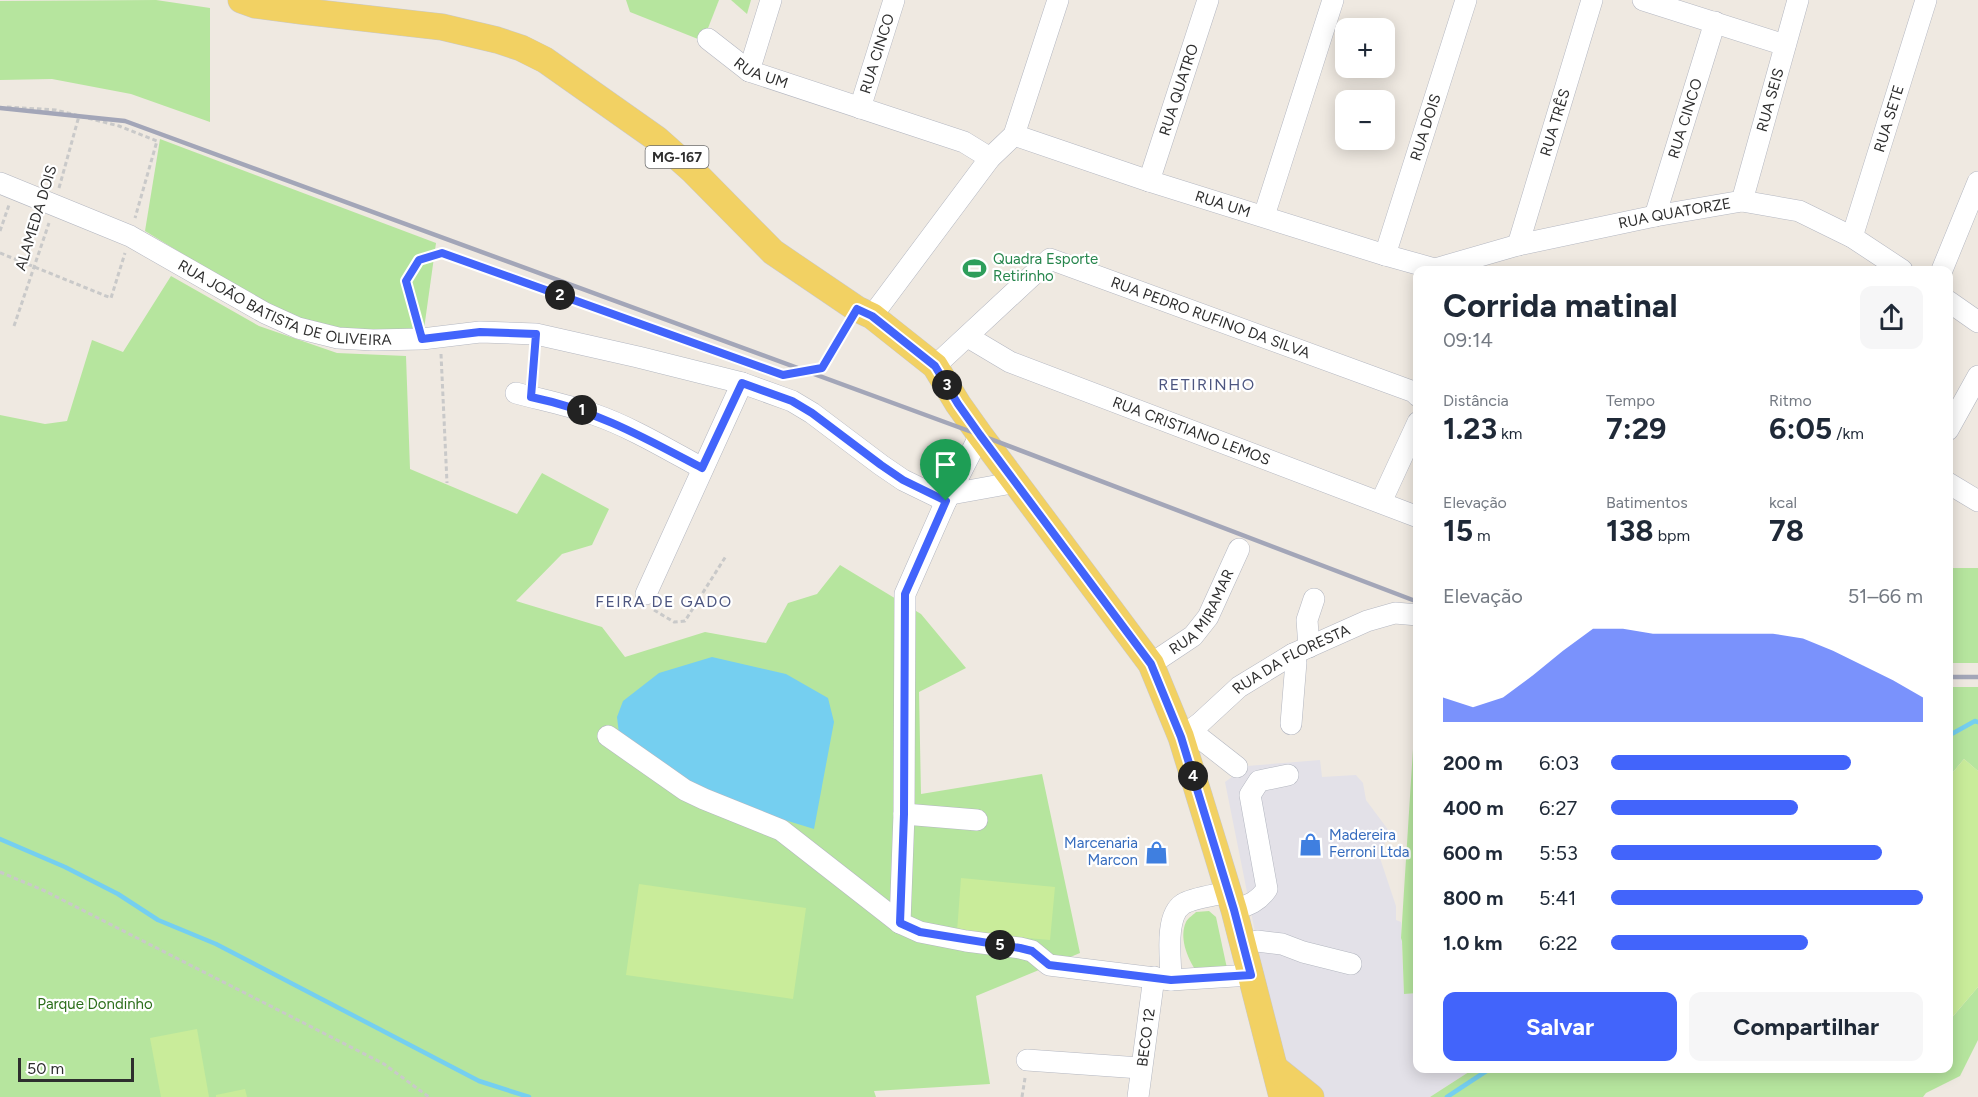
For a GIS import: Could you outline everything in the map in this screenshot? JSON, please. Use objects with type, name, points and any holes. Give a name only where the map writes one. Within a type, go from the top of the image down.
[{"type":"main road","name":"MG-167","points":[[241,0],[255,5],[301,12],[441,27],[497,40],[521,48],[545,60],[657,139],[693,171],[773,252],[865,313],[935,366],[980,435],[1151,664],[1186,734],[1282,1097]]},
{"type":"main road","points":[[1275,1068],[1311,1097]]},
{"type":"street","points":[[749,71],[771,0]]},
{"type":"street","name":"RUA CINCO","points":[[860,108],[894,0]]},
{"type":"street","points":[[865,313],[990,158],[1014,135],[1058,0]]},
{"type":"street","name":"RUA QUATRO","points":[[1149,181],[1208,0]]},
{"type":"street","points":[[1264,216],[1334,0]]},
{"type":"street","name":"RUA DOIS","points":[[1385,255],[1466,0]]},
{"type":"street","name":"RUA TRÊS","points":[[1518,245],[1592,0]]},
{"type":"street","name":"RUA SEIS","points":[[1742,201],[1798,0]]},
{"type":"street","name":"RUA SETE","points":[[1852,237],[1926,0]]},
{"type":"street","points":[[1650,1],[1785,45]]},
{"type":"street","name":"RUA CINCO","points":[[1655,216],[1715,22]]},
{"type":"street","name":"RUA UM","points":[[708,39],[749,71],[964,142],[990,158]]},
{"type":"street","name":"RUA UM","points":[[1014,135],[1149,181],[1385,255],[1427,266]]},
{"type":"street","name":"RUA JOÃO BATISTA DE OLIVEIRA","points":[[7,186],[130,236],[264,313],[298,328],[338,338],[374,340],[431,338],[480,332],[536,334],[742,383],[792,401],[812,413],[903,480],[948,497]]},
{"type":"street","points":[[1944,266],[1976,193]]},
{"type":"street","name":"RUA QUATORZE","points":[[1442,266],[1518,245],[1655,216],[1742,201],[1798,211],[1852,237],[1896,266]]},
{"type":"street","name":"RUA PEDRO RUFINO DA SILVA","points":[[935,366],[1050,259],[1413,392]]},
{"type":"street","points":[[1953,305],[1978,322]]},
{"type":"street","name":"RUA CRISTIANO LEMOS","points":[[968,337],[1010,362],[1413,515]]},
{"type":"street","points":[[1953,421],[1978,376]]},
{"type":"street","points":[[646,594],[742,383]]},
{"type":"street","points":[[524,395],[595,414],[702,468]]},
{"type":"street","points":[[1381,502],[1413,433]]},
{"type":"street","points":[[900,923],[904,814],[905,594],[948,497],[980,435]]},
{"type":"street","points":[[948,497],[1017,482]]},
{"type":"street","points":[[1953,486],[1978,501]]},
{"type":"street","name":"RUA MIRAMAR","points":[[1151,664],[1193,636],[1208,618],[1239,549]]},
{"type":"street","points":[[1291,724],[1296,662],[1314,599]]},
{"type":"street","name":"RUA DA FLORESTA","points":[[1186,734],[1239,687],[1301,650],[1367,621],[1395,613],[1413,615]]},
{"type":"street","points":[[1186,734],[1237,767]]},
{"type":"street","points":[[608,736],[685,790],[781,830],[900,923],[920,932],[1032,951],[1049,965],[1162,979],[1251,975]]},
{"type":"street","points":[[1231,901],[1251,905],[1267,889],[1250,795],[1259,781],[1288,776]]},
{"type":"street","points":[[904,814],[977,820]]},
{"type":"street","name":"BECO 12","points":[[1138,1097],[1140,1068],[1162,979],[1175,911],[1184,903],[1231,901]]},
{"type":"street","points":[[1243,945],[1257,941],[1282,944],[1303,952],[1351,964]]},
{"type":"street","points":[[1027,1060],[1140,1068]]},
{"type":"path","points":[[7,107],[56,110],[119,126],[157,141]]},
{"type":"path","name":"ALAMEDA DOIS","points":[[14,326],[54,206],[79,116]]},
{"type":"path","points":[[0,231],[7,186]]},
{"type":"path","points":[[0,253],[111,298]]},
{"type":"path","points":[[447,483],[431,338],[406,281],[419,260],[442,253],[783,375],[822,368],[865,313]]},
{"type":"path","points":[[524,395],[536,334]]},
{"type":"path","points":[[646,594],[646,604],[651,608],[674,622],[685,621],[726,556]]},
{"type":"path","points":[[0,872],[56,896],[384,1064],[429,1097]]},
{"type":"shaded area","points":[[1320,760],[1322,777],[1356,775],[1363,783],[1366,800],[1389,831],[1380,858],[1396,906],[1396,920],[1401,922],[1404,994],[1413,993],[1413,1073],[1467,1073],[1430,1097],[1314,1097],[1283,1072],[1225,782],[1247,766]]},
{"type":"green space","points":[[156,0],[210,8],[210,122],[131,94],[52,79],[0,80],[0,1]]},
{"type":"green space","points":[[626,0],[719,0],[703,41],[630,12]]},
{"type":"green space","points":[[731,0],[751,0],[747,14]]},
{"type":"green space","points":[[160,139],[436,243],[424,329],[343,333],[275,310],[145,231]]},
{"type":"green space","name":"Parque Dondinho","points":[[171,276],[259,326],[337,353],[406,356],[410,469],[517,514],[542,473],[609,509],[592,545],[562,554],[516,601],[602,627],[625,657],[705,632],[766,643],[788,603],[817,594],[840,565],[921,614],[966,668],[919,692],[921,794],[1042,774],[1080,953],[976,996],[990,1084],[874,1091],[876,1097],[0,1097],[0,415],[45,424],[67,421],[92,340],[123,352]]},
{"type":"green space","points":[[1953,568],[1978,568],[1978,663],[1953,663]]},
{"type":"green space","points":[[1953,687],[1978,687],[1978,771],[1964,759],[1953,772]]},
{"type":"green space","points":[[1413,749],[1413,993],[1404,994],[1401,938]]},
{"type":"green space","points":[[1964,759],[1978,771],[1978,987],[1953,1016],[1953,772]]},
{"type":"green space","points":[[961,878],[1055,887],[1050,940],[957,932]]},
{"type":"green space","points":[[639,884],[806,908],[793,999],[626,975]]},
{"type":"green space","points":[[1209,911],[1216,917],[1228,973],[1195,969],[1185,947],[1183,934],[1187,921],[1196,912]]},
{"type":"green space","points":[[1978,987],[1978,1040],[1960,1076],[1926,1093],[1923,1097],[1430,1097],[1467,1073],[1953,1073],[1953,1016]]},
{"type":"green space","points":[[197,1029],[209,1097],[161,1097],[150,1038]]},
{"type":"green space","points":[[245,1089],[247,1097],[216,1097],[216,1095]]},
{"type":"water","points":[[712,657],[786,674],[828,698],[834,722],[814,829],[717,799],[619,734],[617,717],[623,701],[659,673]]},
{"type":"waterway","points":[[1953,733],[1975,721],[1978,722]]},
{"type":"waterway","points":[[0,839],[65,867],[118,894],[158,920],[216,944],[479,1081],[529,1097]]},
{"type":"waterway","points":[[1447,1097],[1483,1073]]},
{"type":"railway","points":[[0,108],[125,121],[980,435],[1413,600]]},
{"type":"railway","points":[[1953,677],[1978,677]]},
{"type":"place","name":"Quadra Esporte Retirinho","points":[[975,268]]},
{"type":"place","name":"Madereira Ferroni Ltda","points":[[1311,844]]},
{"type":"place","name":"Marcenaria Marcon","points":[[1156,852]]},
{"type":"district","name":"RETIRINHO","points":[[1207,384]]},
{"type":"district","name":"FEIRA DE GADO","points":[[664,601]]},
{"type":"route","points":[[442,253],[783,375],[822,368],[857,309],[872,316],[935,366],[980,435],[1151,664],[1181,737],[1234,910],[1251,975],[1171,980],[1049,965],[1032,951],[920,932],[900,923],[904,814],[905,594],[946,501],[903,480],[812,413],[792,401],[742,383],[702,468],[595,414],[531,397],[536,334],[480,332],[422,339],[406,281],[419,260],[442,253]]}]
